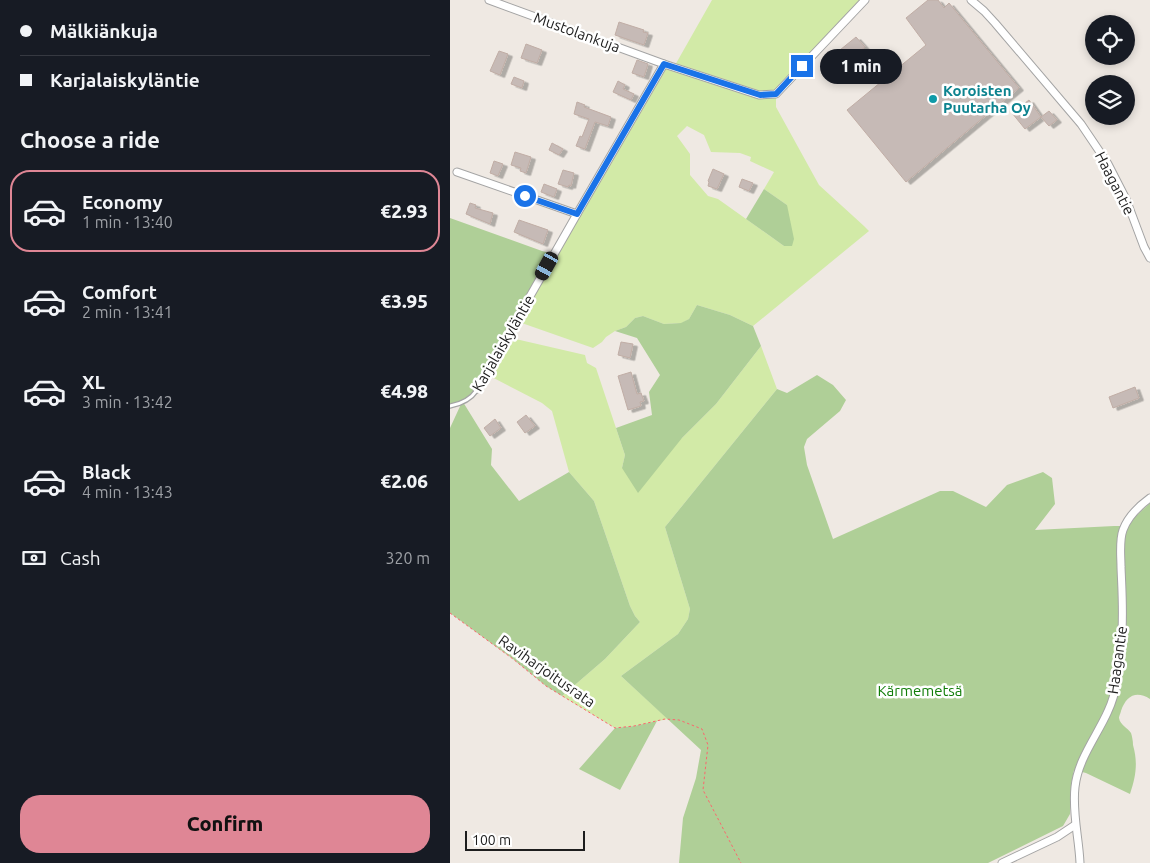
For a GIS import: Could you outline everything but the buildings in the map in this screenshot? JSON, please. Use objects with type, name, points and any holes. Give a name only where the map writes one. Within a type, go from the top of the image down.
[{"type":"street","name":"Mustolankuja","points":[[490,0],[664,64]]},
{"type":"street","points":[[664,64],[760,95],[776,94],[865,0]]},
{"type":"street","name":"Haagantie","points":[[971,0],[995,23],[1081,124],[1108,164],[1147,245],[1150,258]]},
{"type":"street","name":"Karjalaiskyläntie","points":[[478,389],[664,64]]},
{"type":"street","points":[[457,172],[577,214]]},
{"type":"street","name":"Haagantie","points":[[1080,863],[1075,825],[1074,787],[1081,762],[1109,710],[1116,685],[1123,626],[1121,548],[1123,531],[1130,516],[1150,498]]},
{"type":"street","points":[[1002,863],[1057,837],[1075,825]]},
{"type":"lane","name":"Karjalaiskyläntie","points":[[450,406],[472,397],[478,389]]},
{"type":"path","name":"Raviharjoitusrata","points":[[450,614],[513,659],[546,686],[615,728],[665,719],[679,720],[702,729],[708,745],[704,790],[741,863]]},
{"type":"green space","points":[[712,0],[865,0],[776,94],[776,107],[819,185],[869,231],[753,326],[730,315],[697,305],[689,319],[682,323],[664,324],[643,316],[635,318],[626,327],[615,331],[593,348],[516,321],[664,64],[674,67]],"holes":[[[687,126],[704,135],[711,152],[740,153],[751,157],[750,161],[774,172],[764,189],[787,205],[784,246],[718,199],[708,196],[690,175],[690,154],[677,136]]]},
{"type":"green space","points":[[764,189],[787,205],[794,239],[792,246],[784,246],[746,219]]},
{"type":"green space","points":[[450,218],[554,254],[477,389],[463,402],[492,449],[491,465],[519,501],[569,472],[594,501],[630,606],[640,622],[605,659],[562,696],[450,613],[450,428],[462,402],[450,406]]},
{"type":"green space","points":[[697,305],[730,315],[753,326],[761,346],[716,404],[682,438],[638,493],[622,468],[625,455],[616,428],[652,415],[649,392],[660,375],[637,338],[615,331],[626,327],[635,318],[643,316],[664,324],[681,323],[689,319]]},
{"type":"green space","points":[[507,337],[585,355],[587,363],[596,368],[625,455],[622,468],[682,438],[716,404],[761,346],[777,389],[665,527],[690,609],[688,619],[678,634],[621,676],[668,719],[615,728],[562,696],[605,659],[640,622],[630,606],[594,501],[569,472],[552,411],[542,403],[486,374]]},
{"type":"green space","name":"Kärmemetsä","points":[[817,375],[833,385],[846,400],[840,411],[807,439],[804,447],[807,465],[833,539],[940,491],[953,491],[986,507],[1007,485],[1043,472],[1052,478],[1055,504],[1035,530],[1129,526],[1134,518],[1150,503],[1150,699],[1140,695],[1132,696],[1123,706],[1119,718],[1121,723],[1131,733],[1136,764],[1130,794],[1086,773],[1074,770],[1071,785],[1070,814],[1063,826],[988,863],[679,863],[683,818],[696,778],[701,750],[621,676],[678,634],[688,619],[690,609],[665,527],[777,389],[787,393]]},
{"type":"green space","points":[[657,721],[620,790],[579,769],[615,728]]},
{"type":"place","name":"Koroisten Puutarha Oy","points":[[933,99]]},
{"type":"route","points":[[525,196],[577,214],[664,64],[760,95],[776,94],[802,66]]}]
